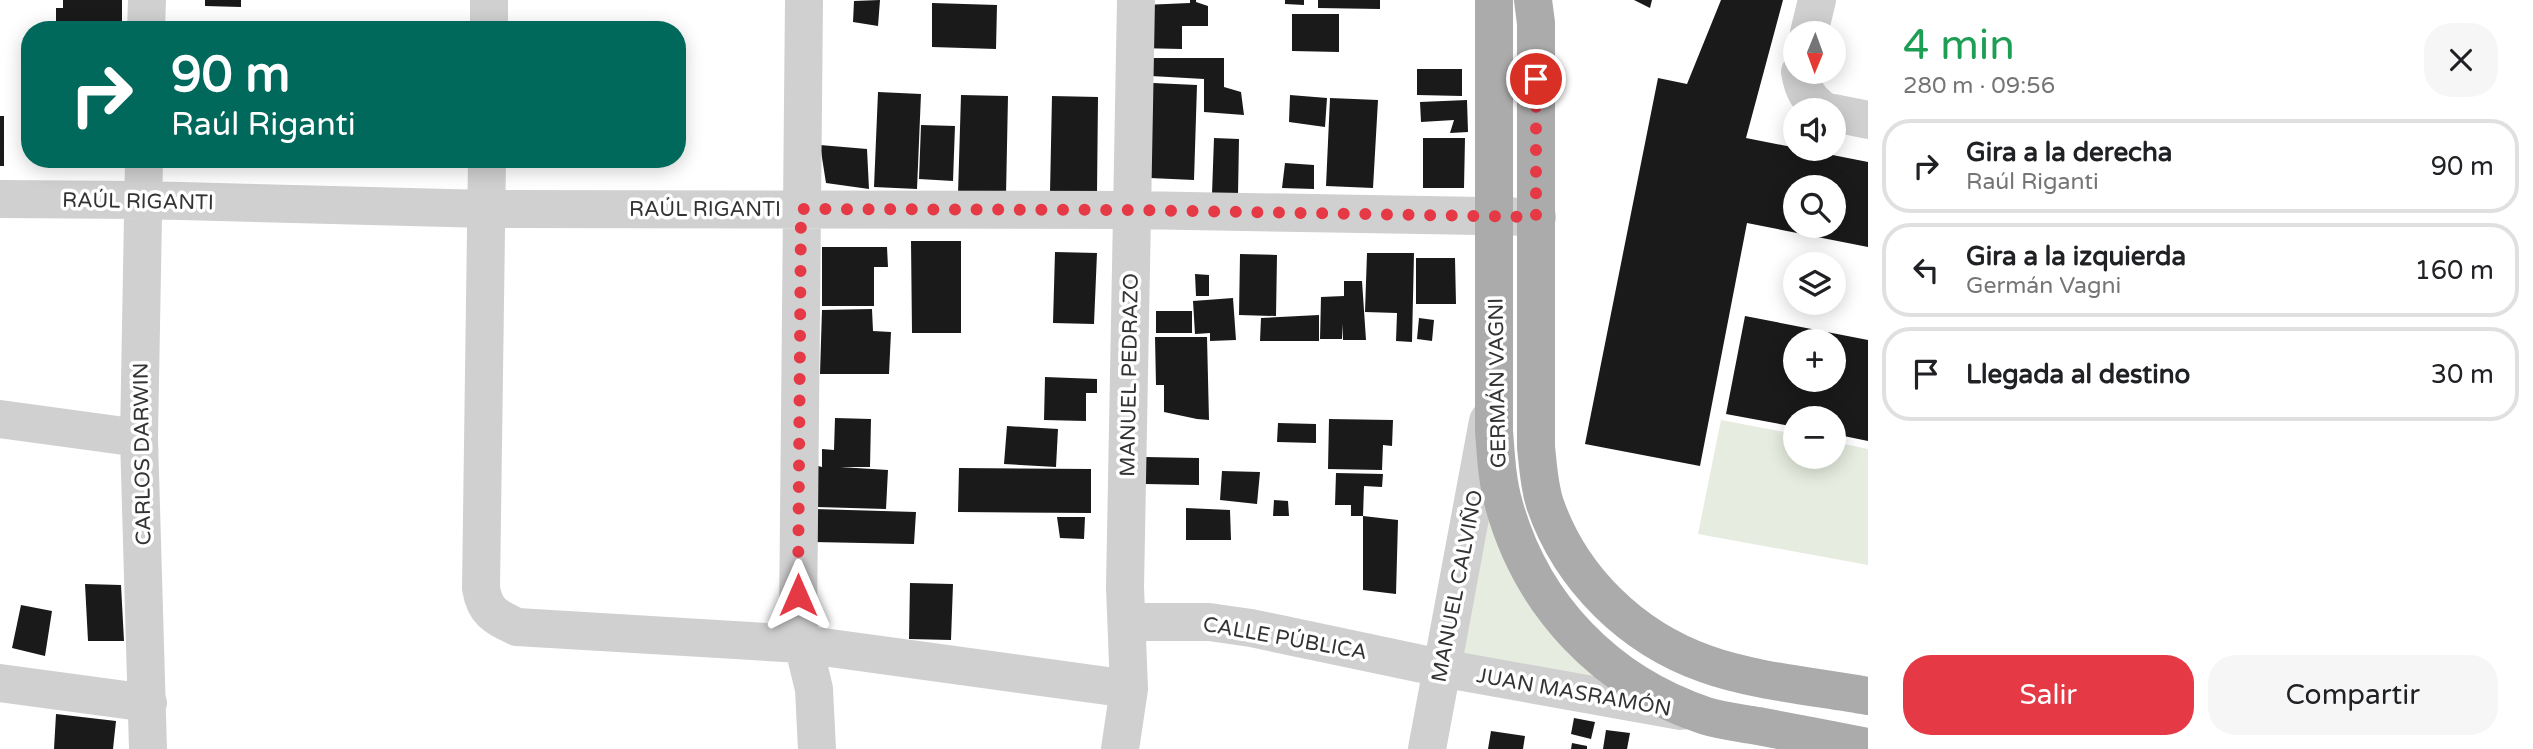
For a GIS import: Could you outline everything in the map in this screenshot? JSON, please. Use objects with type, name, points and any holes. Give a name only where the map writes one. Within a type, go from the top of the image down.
[{"type":"main road","name":"GERMÁN VAGNI","points":[[1494,0],[1494,431],[1503,504],[1514,535],[1541,592],[1586,646],[1624,677],[1648,691],[1706,716],[1868,747]]},
{"type":"main road","name":"GERMÁN VAGNI","points":[[1533,0],[1536,23],[1537,460],[1545,503],[1559,535],[1585,577],[1608,606],[1645,634],[1673,650],[1707,664],[1746,674],[1868,696]]},
{"type":"street","points":[[146,21],[147,0]]},
{"type":"street","points":[[489,0],[489,21]]},
{"type":"street","points":[[804,0],[798,623],[814,689],[817,749]]},
{"type":"street","name":"MANUEL PEDRAZO","points":[[1120,749],[1129,690],[1125,587],[1136,0]]},
{"type":"street","points":[[1812,21],[1817,0]]},
{"type":"street","points":[[1846,115],[1868,120]]},
{"type":"street","name":"CARLOS DARWIN","points":[[144,168],[139,438],[148,749]]},
{"type":"street","points":[[487,168],[481,588],[483,601],[494,616],[517,627],[802,644],[1129,690]]},
{"type":"street","name":"RAÚL RIGANTI","points":[[0,199],[487,209],[1133,210],[1536,217]]},
{"type":"street","name":"MANUEL CALVIÑO","points":[[1427,749],[1495,381]]},
{"type":"street","points":[[0,419],[139,438]]},
{"type":"street","name":"CALLE PÚBLICA","points":[[1128,622],[1209,622],[1241,626],[1441,668]]},
{"type":"street","name":"JUAN MASRAMÓN","points":[[1441,668],[1706,716]]},
{"type":"street","points":[[0,683],[148,703]]},
{"type":"shaded area","points":[[1721,420],[1783,432],[1783,469],[1846,469],[1846,444],[1868,449],[1868,565],[1698,534]]},
{"type":"shaded area","points":[[1488,472],[1623,692],[1457,660]]},
{"type":"building","points":[[63,0],[122,0],[122,21],[56,21],[56,8],[63,8]]},
{"type":"building","points":[[205,0],[241,0],[241,7],[205,6]]},
{"type":"building","points":[[880,0],[878,26],[853,22],[854,1]]},
{"type":"building","points":[[1190,0],[1208,6],[1208,26],[1182,26],[1182,49],[1136,48],[1143,5],[1190,3]]},
{"type":"building","points":[[1285,0],[1304,0],[1304,5],[1285,4]]},
{"type":"building","points":[[1318,0],[1380,0],[1380,9],[1318,8]]},
{"type":"building","points":[[1634,0],[1652,0],[1650,8]]},
{"type":"building","points":[[1721,0],[1783,0],[1746,138],[1783,145],[1783,161],[1846,161],[1846,158],[1868,162],[1868,247],[1823,238],[1846,238],[1846,175],[1783,175],[1783,230],[1747,223],[1700,466],[1585,444],[1658,78],[1687,84]]},
{"type":"building","points":[[932,3],[997,5],[996,49],[932,47]]},
{"type":"building","points":[[1292,14],[1339,14],[1339,52],[1292,51]]},
{"type":"building","points":[[1153,58],[1224,58],[1224,87],[1241,92],[1244,115],[1204,112],[1204,79],[1151,76]]},
{"type":"building","points":[[1417,69],[1462,69],[1462,96],[1417,95]]},
{"type":"building","points":[[1153,83],[1197,85],[1194,180],[1150,178]]},
{"type":"building","points":[[878,92],[921,94],[917,189],[874,187]]},
{"type":"building","points":[[961,95],[1008,96],[1006,195],[958,194]]},
{"type":"building","points":[[1290,95],[1327,98],[1325,127],[1289,122]]},
{"type":"building","points":[[1052,96],[1098,97],[1097,193],[1050,193]]},
{"type":"building","points":[[1330,98],[1378,100],[1373,188],[1326,186]]},
{"type":"building","points":[[1467,100],[1468,132],[1450,133],[1454,120],[1421,122],[1420,102]]},
{"type":"building","points":[[0,116],[4,116],[4,166],[0,166]]},
{"type":"building","points":[[921,125],[955,126],[953,181],[919,179]]},
{"type":"building","points":[[1214,138],[1239,139],[1238,195],[1212,194]]},
{"type":"building","points":[[1423,138],[1465,138],[1464,188],[1423,188]]},
{"type":"building","points":[[820,145],[867,149],[869,189],[826,183]]},
{"type":"building","points":[[1285,163],[1314,165],[1314,189],[1282,188]]},
{"type":"building","points":[[911,241],[961,241],[961,333],[912,333]]},
{"type":"building","points":[[822,247],[887,247],[888,267],[874,267],[874,306],[822,306]]},
{"type":"building","points":[[1055,252],[1097,253],[1094,324],[1053,323]]},
{"type":"building","points":[[1367,253],[1414,253],[1412,342],[1396,341],[1397,313],[1365,312]]},
{"type":"building","points":[[1240,254],[1277,255],[1276,316],[1239,315]]},
{"type":"building","points":[[1416,258],[1455,258],[1456,304],[1416,304]]},
{"type":"building","points":[[1195,274],[1209,275],[1209,296],[1196,296]]},
{"type":"building","points":[[1344,281],[1362,281],[1366,340],[1343,340],[1343,324],[1342,339],[1320,339],[1321,297],[1344,296]]},
{"type":"building","points":[[1233,298],[1236,340],[1210,341],[1210,333],[1195,334],[1193,301]]},
{"type":"building","points":[[872,309],[873,331],[891,332],[889,374],[820,374],[822,310]]},
{"type":"building","points":[[1156,311],[1192,311],[1192,333],[1156,333]]},
{"type":"building","points":[[1319,315],[1319,341],[1260,341],[1261,318]]},
{"type":"building","points":[[1745,316],[1812,329],[1783,329],[1783,392],[1846,392],[1846,336],[1868,340],[1868,441],[1846,436],[1846,406],[1783,406],[1783,425],[1726,414]]},
{"type":"building","points":[[1419,318],[1434,320],[1432,341],[1417,339]]},
{"type":"building","points":[[1155,337],[1207,337],[1209,420],[1164,412],[1164,385],[1156,385]]},
{"type":"building","points":[[1045,377],[1097,379],[1097,393],[1086,393],[1086,421],[1044,420]]},
{"type":"building","points":[[835,418],[871,419],[870,467],[840,467],[888,470],[886,509],[817,507],[818,466],[822,467],[822,449],[834,450]]},
{"type":"building","points":[[1329,419],[1393,420],[1392,446],[1383,445],[1382,470],[1328,469]]},
{"type":"building","points":[[1278,423],[1316,424],[1316,443],[1277,442]]},
{"type":"building","points":[[1007,426],[1058,429],[1056,467],[1004,464]]},
{"type":"building","points":[[1146,457],[1199,458],[1199,485],[1145,484]]},
{"type":"building","points":[[959,468],[1091,469],[1091,513],[958,512]]},
{"type":"building","points":[[1222,471],[1260,472],[1257,504],[1220,500]]},
{"type":"building","points":[[1336,473],[1383,474],[1382,487],[1364,486],[1363,516],[1351,516],[1351,505],[1335,505]]},
{"type":"building","points":[[1274,500],[1288,501],[1289,516],[1273,516]]},
{"type":"building","points":[[1186,508],[1230,510],[1231,540],[1186,540]]},
{"type":"building","points":[[814,509],[916,512],[914,544],[813,542]]},
{"type":"building","points":[[1363,516],[1398,520],[1396,594],[1363,590]]},
{"type":"building","points":[[1057,517],[1085,517],[1084,539],[1060,538]]},
{"type":"building","points":[[910,583],[953,584],[951,640],[909,639]]},
{"type":"building","points":[[85,584],[121,585],[124,641],[88,641]]},
{"type":"building","points":[[21,605],[52,611],[45,656],[12,648]]},
{"type":"building","points":[[56,714],[116,721],[113,749],[54,749]]},
{"type":"building","points":[[1574,718],[1595,722],[1591,739],[1571,734]]},
{"type":"building","points":[[1606,730],[1630,733],[1627,749],[1603,749]]},
{"type":"building","points":[[1491,731],[1525,736],[1523,749],[1488,749]]},
{"type":"building","points":[[1572,743],[1587,746],[1587,749],[1571,749]]},
{"type":"route","points":[[798,595],[801,209],[1133,210],[1536,217],[1536,79]]}]
